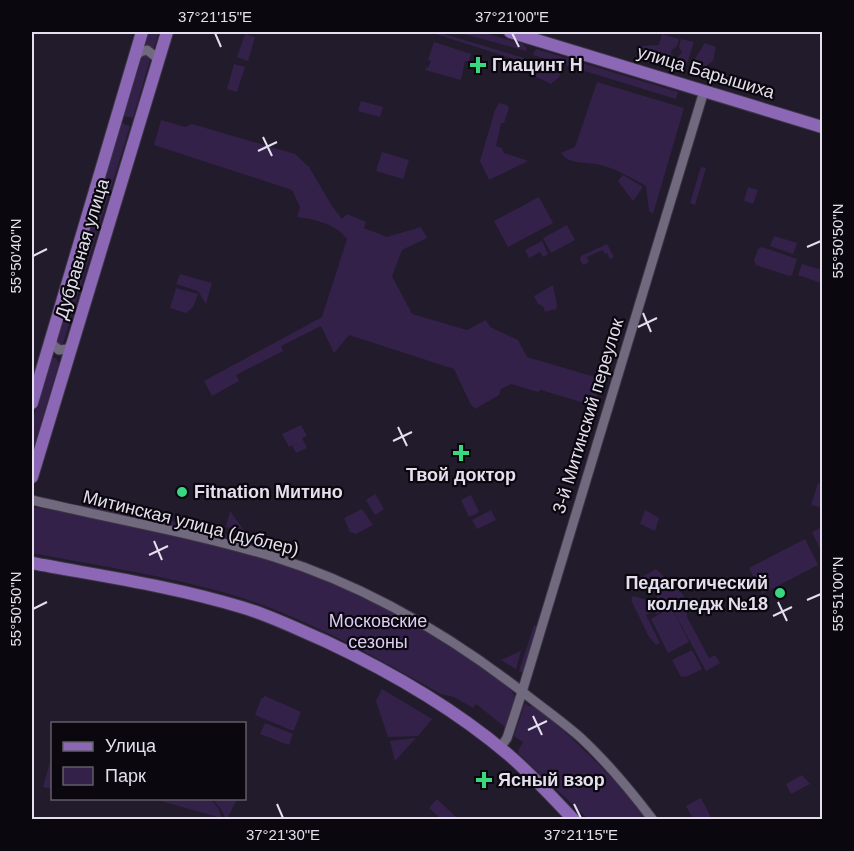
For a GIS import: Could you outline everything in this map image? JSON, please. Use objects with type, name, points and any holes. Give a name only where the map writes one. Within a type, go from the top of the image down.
[{"type":"main road","name":"Дубравная улица","points":[[32,403],[142,32]]},
{"type":"main road","name":"Дубравная улица","points":[[32,477],[167,32]]},
{"type":"main road","name":"улица Барышиха","points":[[510,32],[822,127]]},
{"type":"main road","points":[[32,563],[212,598],[282,623],[351,654],[422,692],[500,748],[574,819]]},
{"type":"street","points":[[135,57],[147,50],[156,57],[157,64]]},
{"type":"street","name":"3-й Митинский переулок","points":[[500,748],[507,738],[522,692],[704,91]]},
{"type":"street","points":[[52,337],[52,345],[59,351],[68,349],[72,342]]},
{"type":"street","points":[[45,361],[49,355],[58,354],[64,358],[65,367]]},
{"type":"street","name":"Митинская улица (дублер)","points":[[32,500],[276,558],[376,598],[426,624],[489,666],[522,692],[582,740],[606,764],[653,819]]},
{"type":"green space","points":[[149,32],[159,32],[153,51],[144,48]]},
{"type":"green space","points":[[437,32],[524,58],[523,62],[436,34]]},
{"type":"green space","points":[[457,32],[481,32],[523,44],[527,49],[526,51]]},
{"type":"green space","points":[[245,34],[255,37],[248,61],[237,57]]},
{"type":"green space","points":[[662,34],[679,39],[677,46],[671,51],[675,57],[673,66],[638,55],[641,46],[659,45]]},
{"type":"green space","points":[[681,39],[694,42],[685,70],[675,67],[682,52],[679,47]]},
{"type":"green space","points":[[434,42],[471,54],[469,61],[465,61],[461,80],[425,70],[431,61],[428,60]]},
{"type":"green space","points":[[705,43],[716,47],[713,61],[698,72],[690,70],[692,63]]},
{"type":"green space","points":[[536,49],[678,92],[676,99],[533,55]]},
{"type":"green space","points":[[143,54],[151,56],[133,118],[124,116]]},
{"type":"green space","points":[[532,61],[562,70],[559,77],[551,84],[531,74],[529,71]]},
{"type":"green space","points":[[234,64],[245,67],[237,92],[227,89]]},
{"type":"green space","points":[[597,82],[684,108],[653,214],[649,211],[646,186],[610,168],[572,161],[561,153],[575,147]]},
{"type":"green space","points":[[361,101],[383,107],[380,117],[358,111]]},
{"type":"green space","points":[[499,103],[509,108],[504,123],[501,123],[496,146],[502,148],[504,153],[528,161],[489,180],[480,161]]},
{"type":"green space","points":[[161,120],[185,127],[192,124],[295,154],[309,167],[342,219],[347,214],[366,222],[364,228],[387,237],[421,227],[427,238],[402,250],[392,276],[412,314],[467,330],[486,320],[490,327],[518,340],[527,357],[602,379],[594,406],[541,390],[538,392],[511,384],[501,389],[499,395],[475,409],[454,369],[349,335],[334,353],[321,326],[281,346],[283,351],[236,375],[239,381],[212,396],[204,381],[322,317],[347,239],[325,223],[297,217],[300,207],[292,190],[154,145]]},
{"type":"green space","points":[[122,123],[130,126],[62,347],[55,343]]},
{"type":"green space","points":[[382,152],[409,160],[403,179],[376,171]]},
{"type":"green space","points":[[701,167],[706,168],[695,205],[690,203]]},
{"type":"green space","points":[[623,175],[643,187],[633,201],[618,181]]},
{"type":"green space","points":[[748,187],[758,190],[753,204],[744,201]]},
{"type":"green space","points":[[539,197],[553,223],[508,247],[494,221]]},
{"type":"green space","points":[[567,225],[575,240],[551,253],[543,238]]},
{"type":"green space","points":[[774,236],[797,243],[793,254],[770,246]]},
{"type":"green space","points":[[542,241],[548,254],[543,257],[540,252],[529,258],[525,250]]},
{"type":"green space","points":[[607,244],[614,257],[610,259],[602,250],[587,257],[589,262],[583,265],[581,256]]},
{"type":"green space","points":[[762,247],[797,259],[792,275],[756,265],[754,261],[758,249]]},
{"type":"green space","points":[[802,264],[822,270],[821,283],[798,275]]},
{"type":"green space","points":[[180,274],[212,283],[206,304],[198,291],[176,284]]},
{"type":"green space","points":[[553,285],[556,309],[545,312],[534,296]]},
{"type":"green space","points":[[176,288],[198,294],[193,307],[186,313],[170,308]]},
{"type":"green space","points":[[52,358],[56,358],[59,363],[32,453],[32,422]]},
{"type":"green space","points":[[301,425],[307,436],[302,438],[307,448],[296,453],[292,445],[289,447],[282,434]]},
{"type":"green space","points":[[818,483],[822,485],[820,507],[811,505]]},
{"type":"green space","points":[[375,494],[384,509],[375,515],[366,500]]},
{"type":"green space","points":[[471,495],[479,512],[469,517],[461,500]]},
{"type":"green space","points":[[92,504],[140,515],[137,519],[92,509],[90,507]]},
{"type":"green space","name":"Московские сезоны","points":[[37,507],[146,529],[273,561],[311,574],[375,602],[419,626],[475,662],[509,688],[515,696],[505,727],[476,704],[473,708],[454,697],[441,694],[316,627],[263,605],[186,583],[32,553],[32,509]]},
{"type":"green space","points":[[362,509],[373,525],[356,534],[350,532],[344,518]]},
{"type":"green space","points":[[491,510],[496,520],[477,529],[472,520]]},
{"type":"green space","points":[[645,510],[659,518],[655,531],[640,524]]},
{"type":"green space","points":[[230,511],[247,532],[246,535],[231,531],[231,528],[226,527]]},
{"type":"green space","points":[[151,516],[218,531],[214,536],[152,522]]},
{"type":"green space","points":[[822,527],[822,553],[812,532]]},
{"type":"green space","points":[[225,534],[268,545],[270,550],[225,538]]},
{"type":"green space","points":[[805,539],[818,565],[762,594],[749,568]]},
{"type":"green space","points":[[656,569],[674,586],[674,589],[682,593],[689,608],[656,599],[659,582],[642,577]]},
{"type":"green space","points":[[633,596],[687,611],[687,617],[709,658],[715,655],[720,663],[706,671],[672,608],[689,642],[668,653],[651,619],[669,608],[656,614],[654,611],[646,615],[660,643],[656,645],[649,637],[631,600]]},
{"type":"green space","points":[[534,625],[537,626],[523,673],[519,671]]},
{"type":"green space","points":[[692,650],[702,669],[681,677],[672,660]]},
{"type":"green space","points":[[521,651],[516,669],[501,660]]},
{"type":"green space","points":[[382,689],[432,719],[418,736],[388,737],[376,701]]},
{"type":"green space","points":[[265,696],[301,712],[294,730],[255,715],[261,699]]},
{"type":"green space","points":[[525,703],[533,706],[579,745],[621,788],[647,819],[588,819],[519,754],[518,751],[523,742],[514,736]]},
{"type":"green space","points":[[265,723],[293,734],[289,745],[260,734]]},
{"type":"green space","points":[[416,738],[395,761],[390,741]]},
{"type":"green space","points":[[50,762],[51,762],[51,789],[43,787]]},
{"type":"green space","points":[[802,775],[810,784],[791,794],[786,784]]},
{"type":"green space","points":[[701,798],[712,819],[693,819],[686,806]]},
{"type":"green space","points":[[437,799],[456,819],[441,819],[429,808]]},
{"type":"green space","points":[[158,800],[212,800],[220,811],[221,818]]},
{"type":"green space","points":[[214,800],[236,800],[227,819]]},
{"type":"place","name":"Гиацинт Н","points":[[478,65]]},
{"type":"place","name":"Твой доктор","points":[[461,453]]},
{"type":"place","name":"Fitnation Митино","points":[[182,492]]},
{"type":"place","name":"Педагогический колледж №18","points":[[780,593]]},
{"type":"place","name":"Ясный взор","points":[[484,780]]}]
